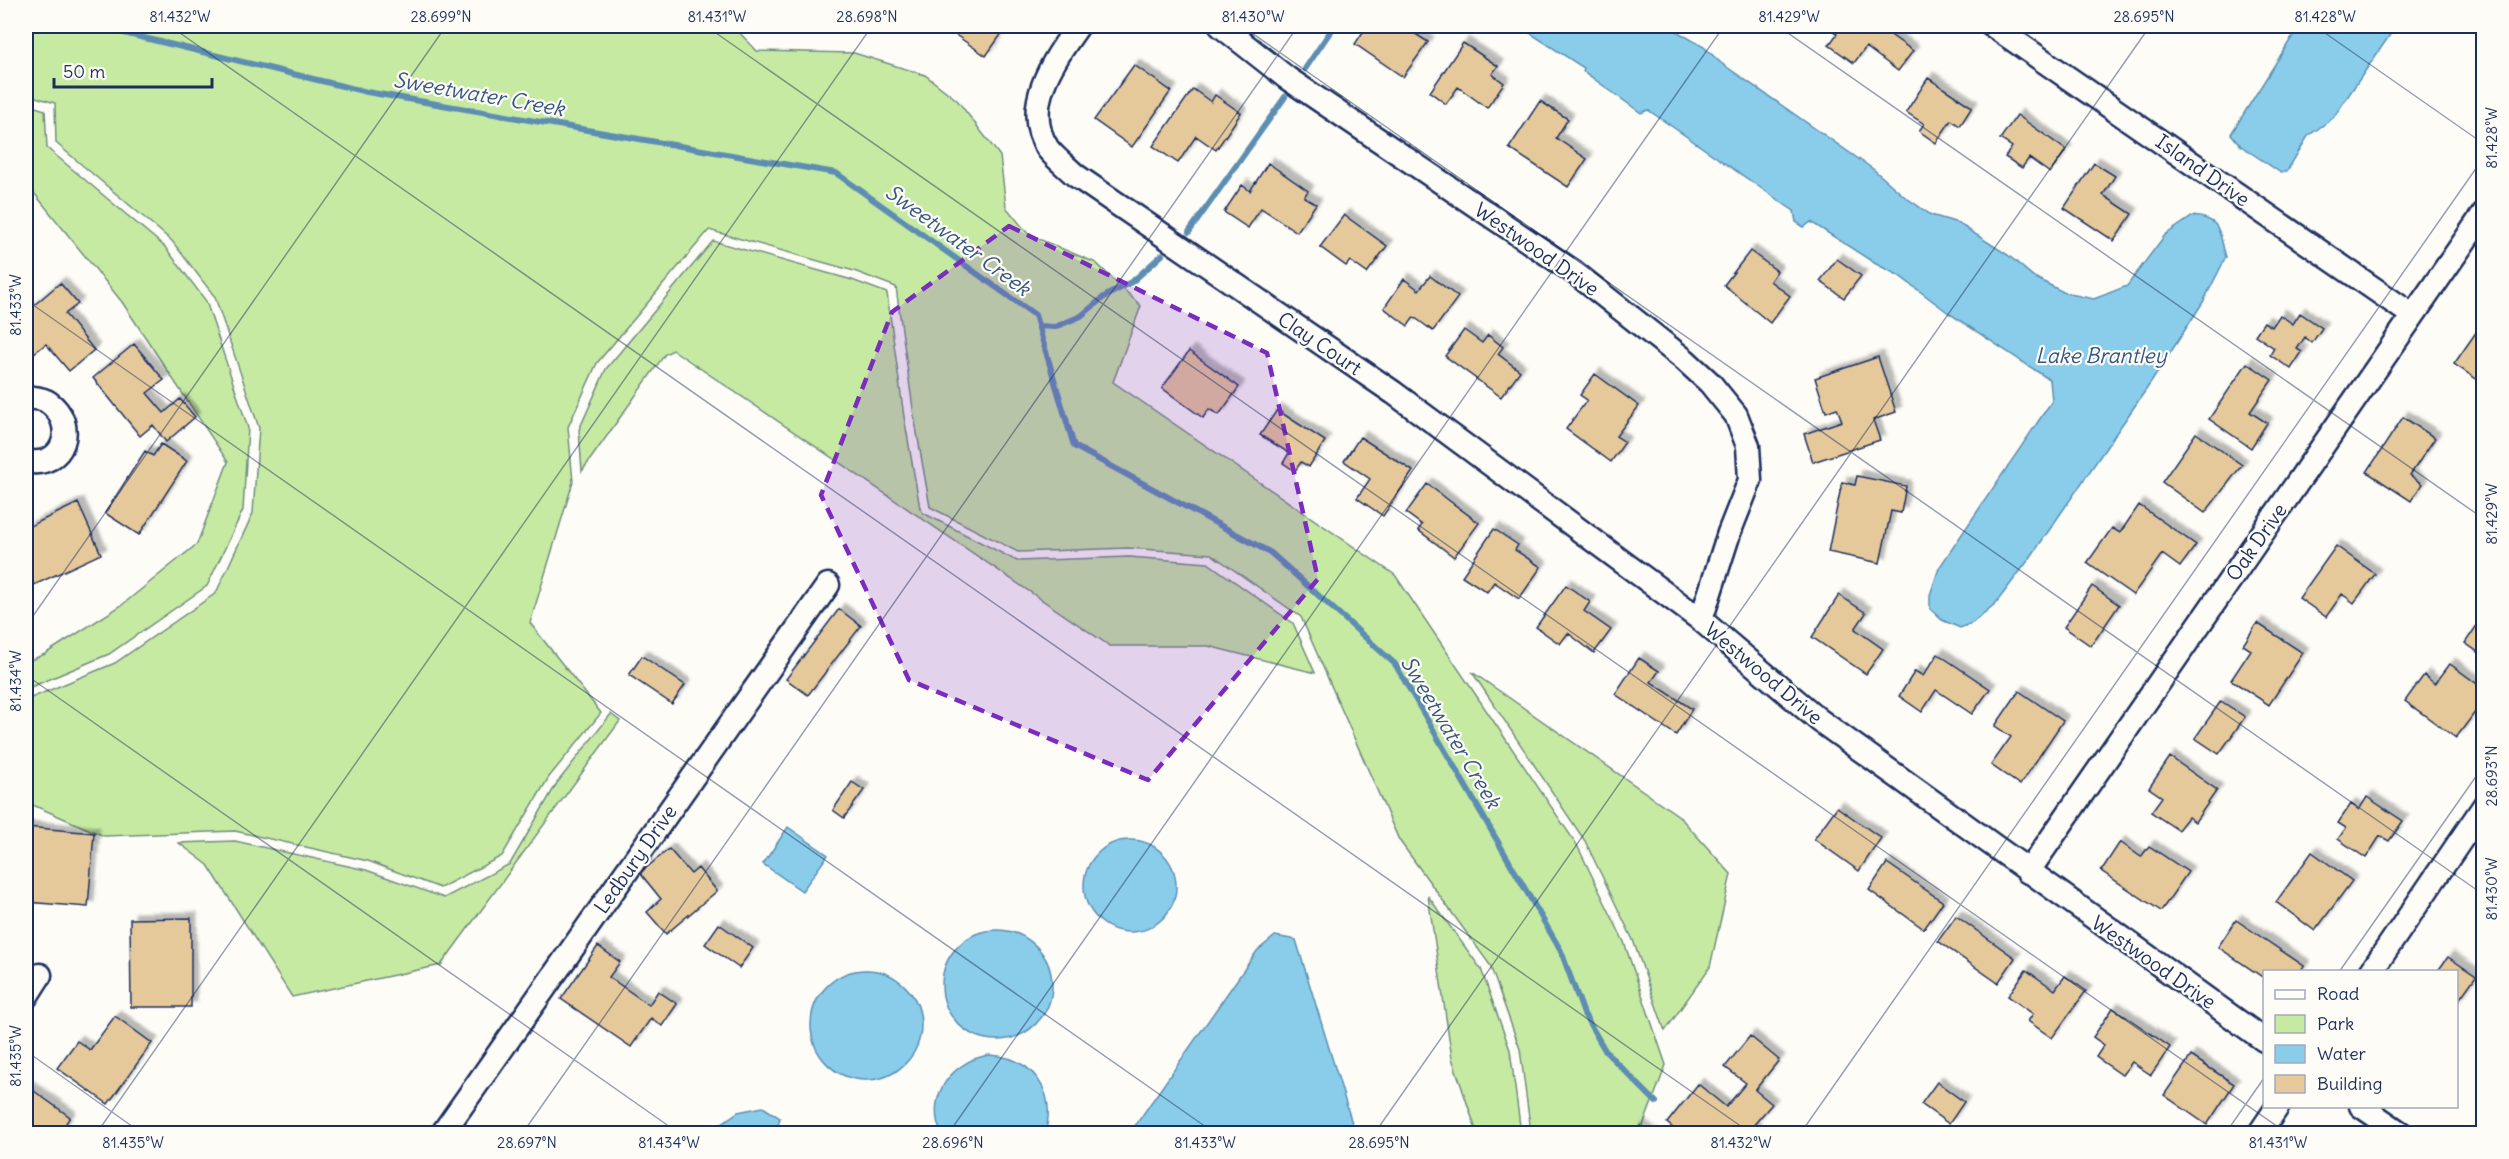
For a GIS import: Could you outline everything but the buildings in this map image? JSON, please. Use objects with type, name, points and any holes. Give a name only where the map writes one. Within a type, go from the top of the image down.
[{"type":"street","name":"Clay Court","points":[[1078,26],[1053,60],[1040,91],[1037,124],[1048,149],[1075,175],[1394,393],[1701,620]]},
{"type":"street","name":"Westwood Drive","points":[[1221,26],[1287,78],[1574,272],[1685,360],[1710,383],[1730,407],[1736,415],[1748,446],[1750,480],[1729,533],[1701,620],[1819,720],[2263,1039]]},
{"type":"street","name":"Island Drive","points":[[1993,26],[2412,315]]},
{"type":"street","name":"Oak Drive","points":[[2028,872],[2484,213]]},
{"type":"street","points":[[26,397],[47,401],[61,415],[66,432],[61,451],[47,461],[26,461]]},
{"type":"street","name":"Ledbury Drive","points":[[442,1134],[828,585]]},
{"type":"street","points":[[2372,970],[2484,806]]},
{"type":"street","points":[[26,997],[40,975]]},
{"type":"street","points":[[2259,1134],[2277,1108]]},
{"type":"street","points":[[2363,1108],[2402,1134]]},
{"type":"highlighted area","points":[[1009,226],[1267,353],[1318,579],[1148,780],[909,680],[821,495],[892,312]]},
{"type":"green space","points":[[26,26],[733,26],[757,51],[854,53],[925,75],[957,100],[1000,156],[1006,207],[1029,235],[1096,263],[1141,306],[1113,382],[1395,575],[1577,845],[1624,942],[1666,1065],[1641,1131],[1531,1133],[1520,1049],[1490,965],[1399,840],[1301,617],[1211,554],[1128,548],[1018,552],[930,507],[914,416],[896,287],[854,271],[709,230],[597,363],[568,427],[573,482],[530,623],[601,713],[549,777],[502,856],[440,888],[368,861],[235,831],[104,836],[26,802],[26,700],[115,663],[216,593],[253,513],[259,428],[215,297],[172,241],[56,143],[55,103],[26,94]]},
{"type":"green space","points":[[26,104],[45,110],[47,148],[165,247],[206,301],[248,428],[243,510],[207,586],[109,654],[26,689],[26,662],[45,654],[122,605],[197,544],[228,462],[122,302],[26,183]]},
{"type":"green space","points":[[713,241],[852,280],[887,293],[904,417],[920,508],[923,513],[1017,561],[1129,557],[1208,563],[1293,623],[1315,673],[1208,646],[1110,646],[673,350],[665,354],[582,471],[579,430],[606,369]]},
{"type":"green space","points":[[1472,672],[1679,816],[1731,874],[1710,967],[1665,1031],[1633,940],[1585,841]]},
{"type":"green space","points":[[611,714],[620,721],[441,965],[292,997],[208,865],[179,843],[235,841],[366,870],[444,898],[510,864],[557,783]]},
{"type":"green space","points":[[1428,896],[1481,969],[1510,1050],[1521,1133],[1477,1133],[1452,1058]]},
{"type":"water","name":"Lake Brantley","points":[[1519,26],[1668,26],[1704,47],[1721,63],[1873,169],[1904,196],[1931,215],[1958,223],[2008,255],[2034,277],[2065,293],[2094,299],[2127,286],[2165,235],[2193,216],[2210,220],[2215,224],[2226,257],[2203,302],[2152,381],[2030,558],[1996,603],[1972,623],[1960,628],[1942,620],[1930,609],[1930,595],[1939,568],[2052,401],[2050,380],[1950,314],[1898,275],[1876,264],[1811,222],[1804,227],[1796,222],[1794,211],[1648,110],[1641,113],[1583,71],[1584,68]]},
{"type":"water","points":[[2299,26],[2396,26],[2333,118],[2308,136],[2287,171],[2281,173],[2241,146],[2231,134]]},
{"type":"water","points":[[788,827],[828,855],[802,891],[763,864]]},
{"type":"water","points":[[1130,840],[1148,843],[1163,853],[1173,868],[1176,886],[1173,904],[1163,919],[1148,929],[1130,932],[1112,929],[1097,919],[1087,904],[1084,886],[1087,868],[1097,853],[1112,843]]},
{"type":"water","points":[[997,930],[1018,934],[1036,946],[1048,964],[1052,985],[1048,1006],[1036,1024],[1018,1036],[997,1040],[976,1036],[958,1024],[946,1006],[942,985],[946,964],[958,946],[976,934]]},
{"type":"water","points":[[1275,936],[1296,940],[1355,1133],[1130,1133],[1257,951]]},
{"type":"water","points":[[866,970],[887,975],[905,986],[916,1004],[921,1025],[916,1046],[905,1064],[887,1075],[866,1080],[845,1075],[827,1064],[816,1046],[811,1025],[816,1004],[827,986],[845,975]]},
{"type":"water","points":[[989,1055],[1005,1057],[1018,1062],[1038,1079],[1048,1104],[1045,1133],[941,1133],[937,1119],[937,1106],[939,1094],[945,1082],[964,1065]]},
{"type":"water","points":[[763,1107],[780,1118],[776,1133],[708,1133],[738,1112]]},
{"type":"waterway","name":"Sweetwater Creek","points":[[95,26],[367,92],[836,173],[1035,315],[1074,446],[1271,553],[1395,664],[1561,951],[1584,1014],[1606,1052],[1656,1102]]},
{"type":"waterway","points":[[1305,69],[1334,26]]},
{"type":"waterway","points":[[1189,232],[1285,97]]},
{"type":"waterway","points":[[1038,326],[1055,327],[1081,316],[1104,297],[1133,281],[1162,255]]}]
